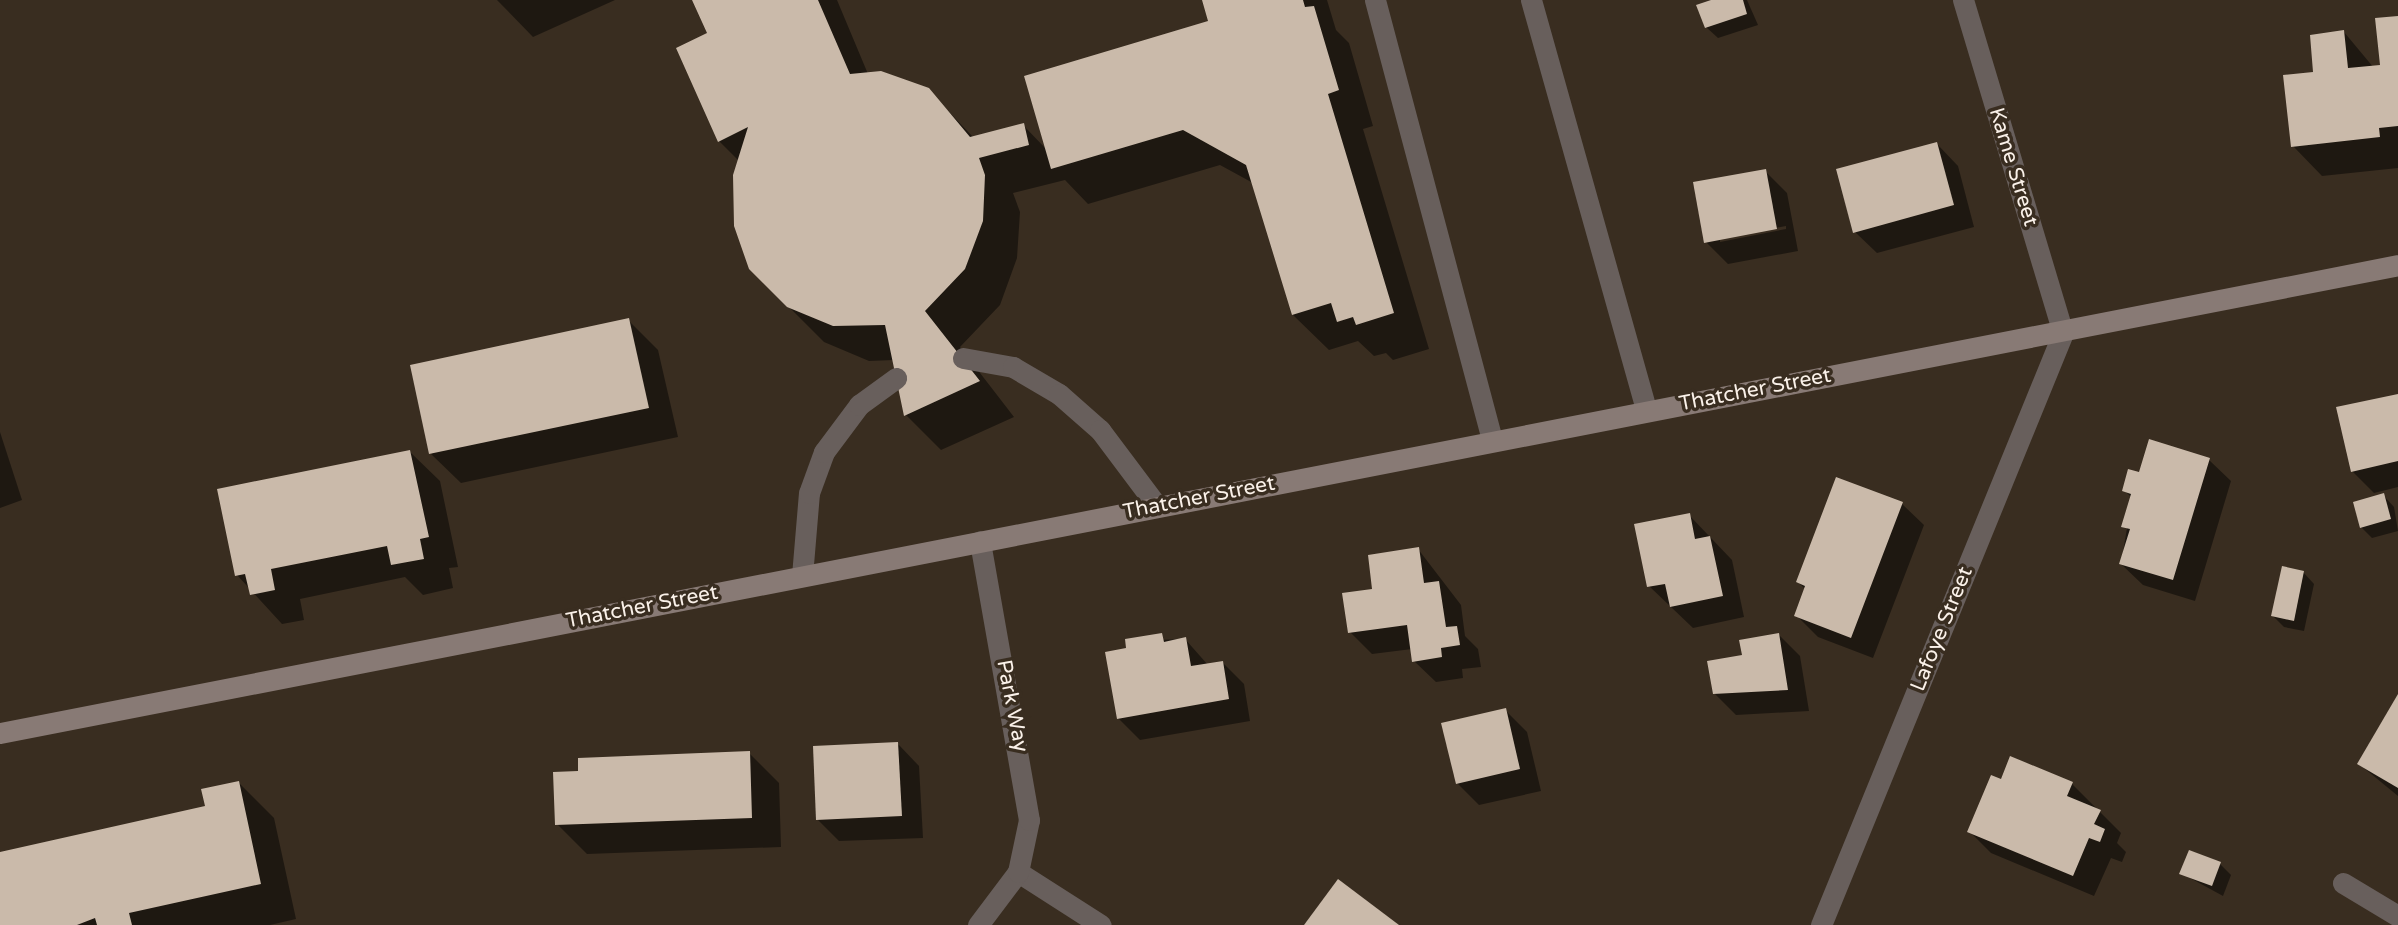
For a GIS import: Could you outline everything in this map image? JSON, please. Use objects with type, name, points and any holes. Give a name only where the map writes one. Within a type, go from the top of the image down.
[{"type":"street","points":[[1375,0],[1492,441]]},
{"type":"street","points":[[1531,0],[1646,410]]},
{"type":"street","name":"Kame Street","points":[[1963,0],[2063,333]]},
{"type":"street","name":"Thatcher Street","points":[[0,733],[1646,410],[2063,333],[2398,265]]},
{"type":"street","name":"Lafoye Street","points":[[1821,925],[2063,333]]},
{"type":"street","points":[[963,358],[1013,367],[1059,394],[1100,430],[1157,506]]},
{"type":"street","points":[[802,576],[808,493],[824,452],[859,405],[896,378]]},
{"type":"street","name":"Park Way","points":[[980,541],[1024,766],[1029,820],[1018,872]]},
{"type":"street","points":[[978,925],[1018,872],[1101,925]]},
{"type":"street","points":[[2343,883],[2398,916]]},
{"type":"building","points":[[692,0],[818,0],[850,74],[881,71],[929,88],[970,137],[1024,123],[1029,145],[979,158],[985,175],[983,221],[965,269],[925,311],[980,381],[904,416],[885,325],[833,326],[787,307],[749,269],[734,226],[733,175],[748,127],[718,142],[676,48],[707,33]]},
{"type":"building","points":[[1202,0],[1303,0],[1305,7],[1314,6],[1339,90],[1328,94],[1394,313],[1356,325],[1353,317],[1337,322],[1331,303],[1292,315],[1246,165],[1183,130],[1051,169],[1024,76],[1208,21]]},
{"type":"building","points":[[1711,0],[1743,0],[1747,14],[1705,28],[1696,5]]},
{"type":"building","points":[[2398,16],[2398,126],[2379,128],[2380,137],[2291,147],[2283,75],[2313,72],[2310,35],[2344,30],[2348,68],[2380,65],[2375,18]]},
{"type":"building","points":[[1937,142],[1954,205],[1853,233],[1836,169]]},
{"type":"building","points":[[1766,169],[1777,229],[1704,243],[1693,182]]},
{"type":"building","points":[[629,318],[649,408],[429,454],[410,365]]},
{"type":"building","points":[[2398,394],[2398,461],[2351,472],[2336,407]]},
{"type":"building","points":[[2149,439],[2210,458],[2173,580],[2119,564],[2130,529],[2121,527],[2131,494],[2122,491],[2128,469],[2139,472]]},
{"type":"building","points":[[410,450],[429,537],[420,539],[424,559],[391,565],[387,546],[271,569],[275,590],[250,595],[245,574],[235,576],[217,489]]},
{"type":"building","points":[[1836,477],[1903,502],[1851,638],[1794,616],[1805,586],[1796,582]]},
{"type":"building","points":[[2384,493],[2391,519],[2360,528],[2353,502]]},
{"type":"building","points":[[1690,513],[1695,539],[1710,536],[1723,596],[1670,607],[1665,584],[1647,587],[1634,524]]},
{"type":"building","points":[[1419,547],[1424,583],[1439,581],[1446,627],[1457,626],[1460,645],[1441,648],[1442,657],[1412,662],[1407,625],[1348,633],[1342,593],[1372,589],[1368,555]]},
{"type":"building","points":[[2282,566],[2304,571],[2294,621],[2271,616]]},
{"type":"building","points":[[1162,633],[1164,642],[1186,637],[1191,666],[1223,661],[1229,699],[1117,719],[1105,652],[1126,648],[1125,639]]},
{"type":"building","points":[[1779,633],[1788,690],[1713,694],[1707,661],[1742,655],[1739,640]]},
{"type":"building","points":[[2398,694],[2398,788],[2357,764]]},
{"type":"building","points":[[1506,708],[1520,769],[1456,784],[1441,723]]},
{"type":"building","points":[[898,742],[902,816],[816,820],[813,746]]},
{"type":"building","points":[[750,751],[752,818],[555,825],[553,772],[578,771],[578,758]]},
{"type":"building","points":[[2010,756],[2073,782],[2067,796],[2101,810],[2094,824],[2105,829],[2100,842],[2089,838],[2073,876],[1967,832],[1991,775],[2001,779]]},
{"type":"building","points":[[239,781],[261,884],[129,913],[132,925],[97,925],[95,918],[77,925],[0,925],[0,852],[205,806],[201,789]]},
{"type":"building","points":[[2189,850],[2221,862],[2212,886],[2179,874]]},
{"type":"building","points":[[1338,879],[1399,925],[1304,925]]}]
